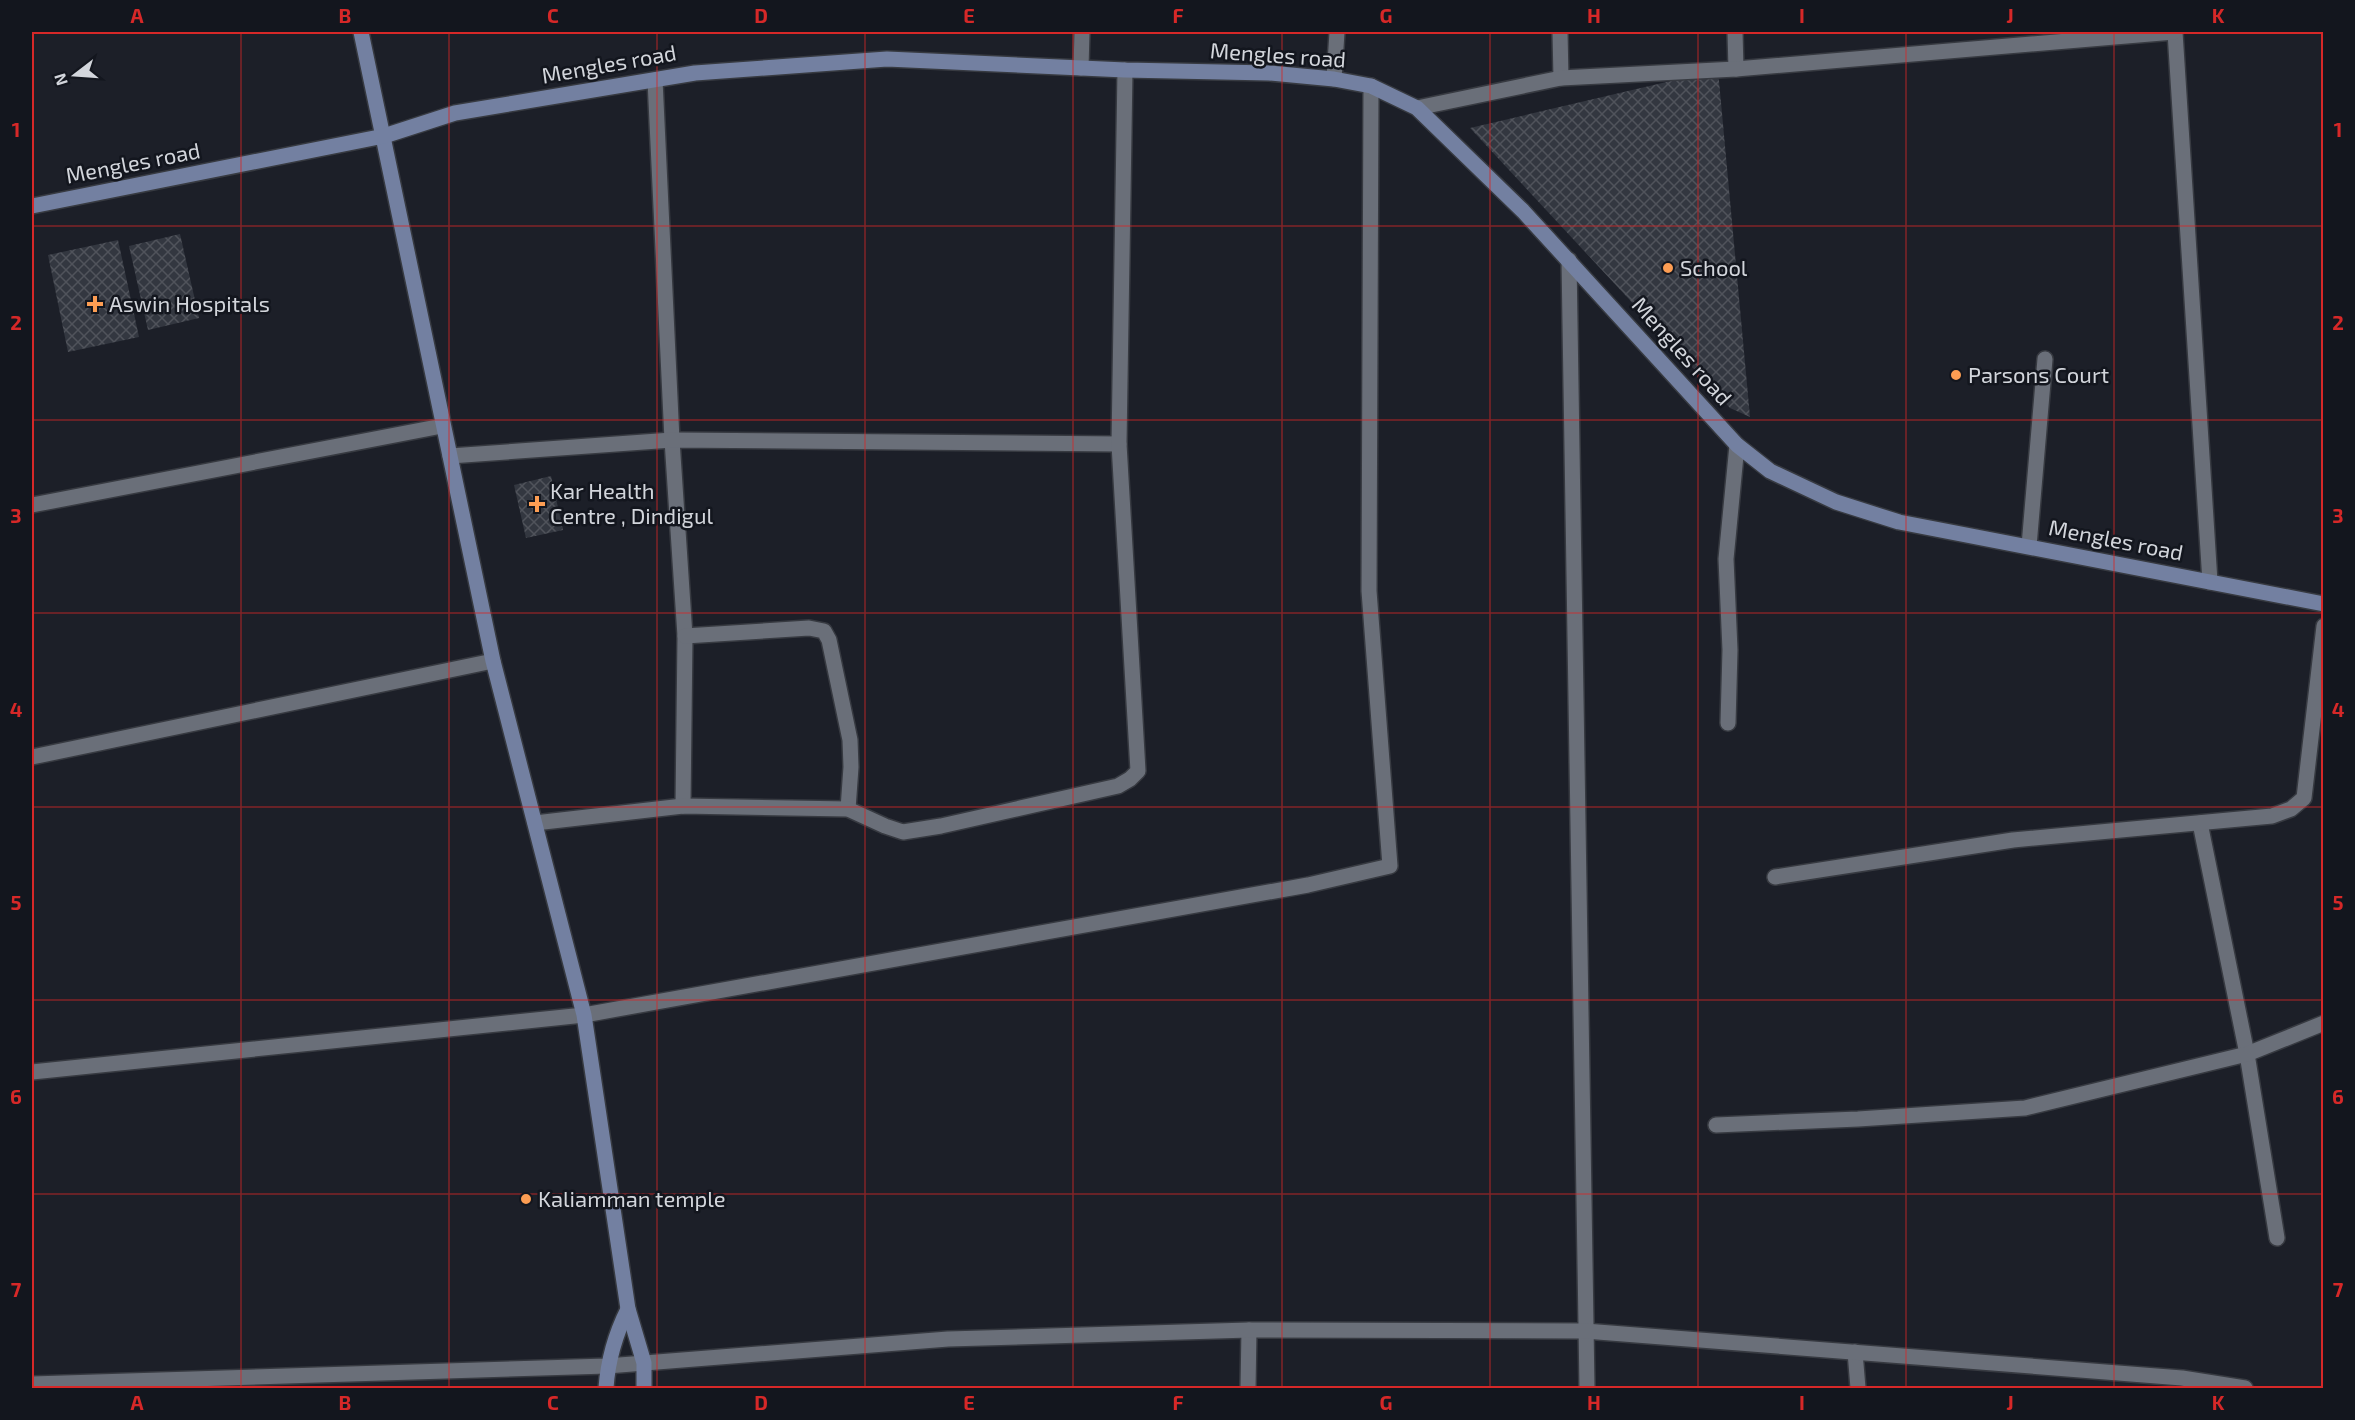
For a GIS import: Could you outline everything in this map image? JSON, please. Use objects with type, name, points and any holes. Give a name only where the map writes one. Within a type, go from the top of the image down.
[{"type":"main road","points":[[361,32],[493,661],[584,1015],[628,1309],[644,1363],[644,1389]]},
{"type":"main road","name":"Mengles road","points":[[32,206],[384,136],[455,113],[695,73],[887,59],[1125,70],[1269,73],[1334,79],[1371,86],[1417,108],[1569,260],[1687,393],[1737,445],[1770,471],[1836,502],[1899,522],[2324,604]]},
{"type":"main road","points":[[606,1389],[607,1366],[617,1331],[628,1309]]},
{"type":"street","points":[[1081,68],[1082,32]]},
{"type":"street","points":[[1334,79],[1337,32]]},
{"type":"street","points":[[1560,32],[1561,78]]},
{"type":"street","points":[[1735,32],[1736,69]]},
{"type":"street","points":[[1417,108],[1561,78],[1736,69],[2174,32],[2210,582]]},
{"type":"street","points":[[535,823],[683,806],[848,809],[903,831],[941,826],[1118,786],[1130,780],[1138,771],[1119,444],[1125,70]]},
{"type":"street","points":[[655,80],[672,440],[685,636],[683,806]]},
{"type":"street","points":[[32,1072],[584,1015],[1308,885],[1390,866],[1370,591],[1371,86]]},
{"type":"street","points":[[1569,260],[1587,1389]]},
{"type":"street","points":[[2029,546],[2045,359]]},
{"type":"street","points":[[32,505],[442,426]]},
{"type":"street","points":[[450,456],[672,440],[1119,444]]},
{"type":"street","points":[[1728,723],[1730,650],[1726,559],[1737,445]]},
{"type":"street","points":[[1775,877],[2013,840],[2272,816],[2291,809],[2304,798],[2324,626]]},
{"type":"street","points":[[685,636],[809,628],[824,632],[829,640],[850,740],[848,809]]},
{"type":"street","points":[[32,757],[493,661]]},
{"type":"street","points":[[2200,823],[2247,1054],[2277,1238]]},
{"type":"street","points":[[1716,1125],[1858,1119],[2025,1107],[2247,1054],[2324,1023]]},
{"type":"street","points":[[1248,1329],[1248,1389]]},
{"type":"street","points":[[32,1383],[607,1366],[948,1339],[1248,1329],[1585,1331],[2182,1378],[2245,1389]]},
{"type":"street","points":[[1855,1352],[1858,1389]]},
{"type":"building","name":"School","points":[[1718,70],[1750,417],[1730,408],[1470,128]]},
{"type":"building","points":[[180,234],[199,318],[148,330],[129,246]]},
{"type":"building","points":[[118,240],[139,337],[68,352],[48,255]]},
{"type":"building","points":[[551,476],[563,530],[526,538],[514,485]]},
{"type":"place","name":"School","points":[[1668,268]]},
{"type":"place","name":"Aswin Hospitals","points":[[95,304]]},
{"type":"place","name":"Parsons Court","points":[[1956,375]]},
{"type":"place","name":"Kar Health Centre , Dindigul","points":[[537,504]]},
{"type":"place","name":"Kaliamman temple","points":[[526,1199]]}]
